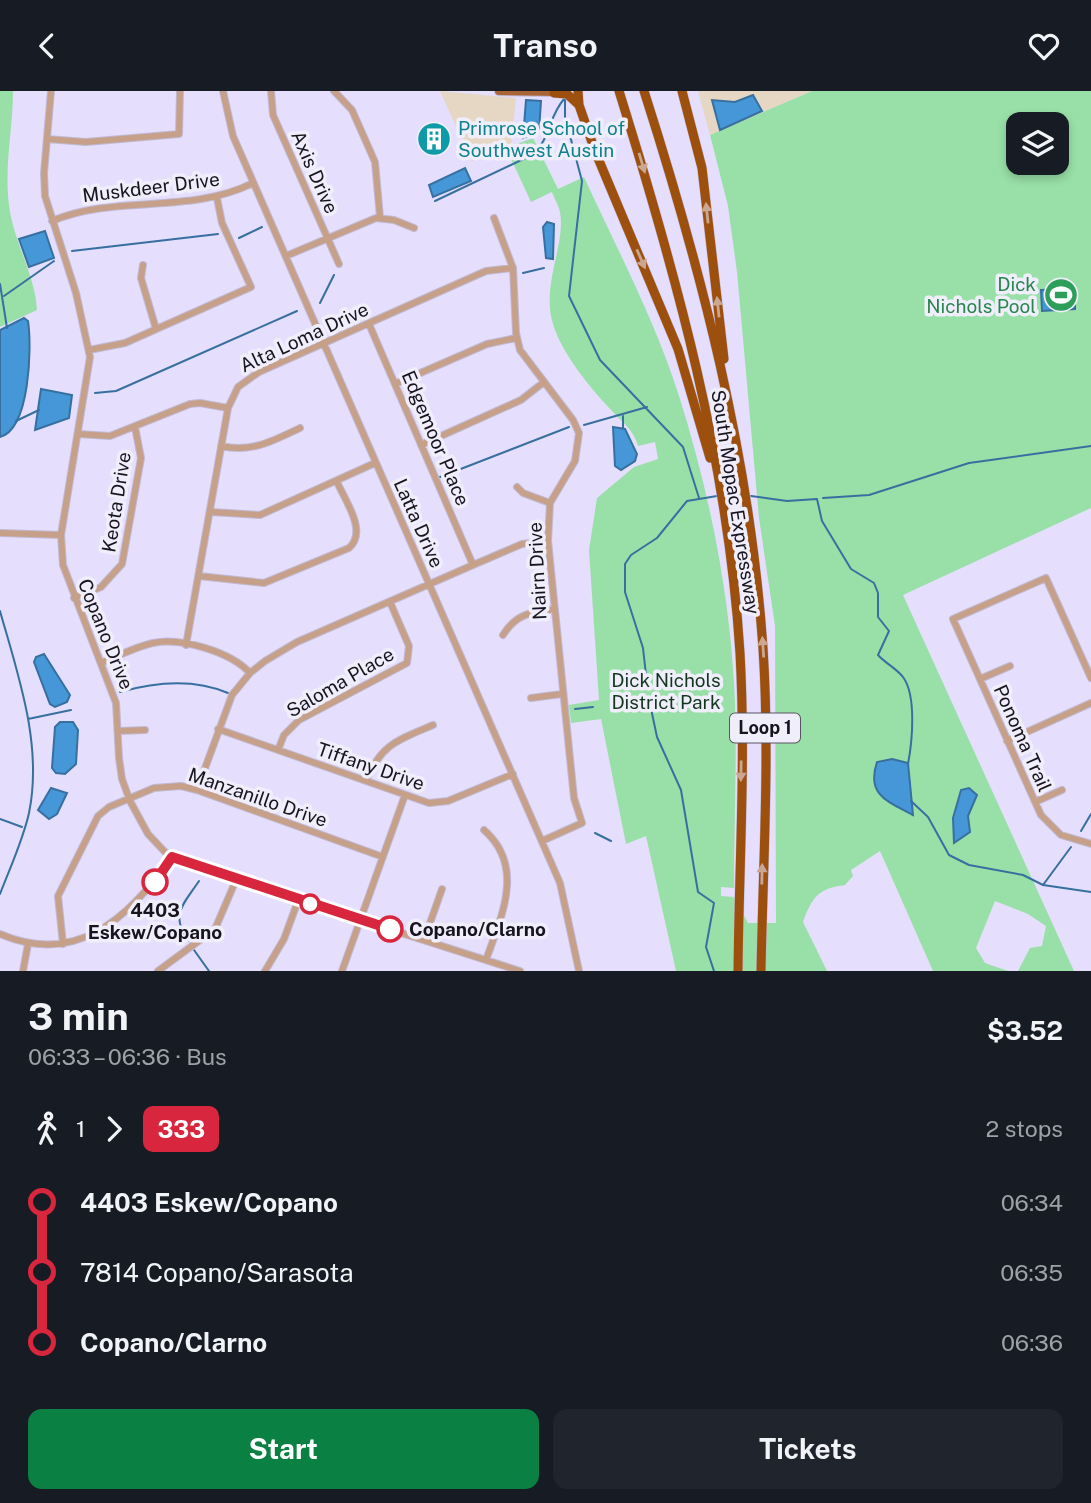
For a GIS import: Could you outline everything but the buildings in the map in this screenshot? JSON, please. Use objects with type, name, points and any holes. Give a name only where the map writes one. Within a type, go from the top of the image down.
[{"type":"highway","points":[[579,91],[579,104],[595,151],[678,348],[715,470]]},
{"type":"highway","name":"South Mopac Expressway","points":[[644,91],[689,239],[724,382],[748,514],[764,663],[761,971]]},
{"type":"highway","points":[[681,91],[702,168],[724,382]]},
{"type":"highway","points":[[559,92],[567,94],[579,104]]},
{"type":"highway","name":"South Mopac Expressway","points":[[620,95],[666,244],[694,358],[724,514],[736,604],[741,688],[738,971]]},
{"type":"main road","points":[[499,91],[559,92]]},
{"type":"street","name":"Copano Drive","points":[[51,91],[43,180],[89,349],[89,371],[61,535],[63,565],[116,703],[122,779],[148,834],[172,857],[298,901],[520,971]]},
{"type":"street","points":[[47,139],[86,142],[179,134],[180,91]]},
{"type":"street","name":"Latta Drive","points":[[223,91],[227,120],[253,183],[542,841],[566,903],[579,971]]},
{"type":"street","name":"Axis Drive","points":[[271,91],[273,115],[339,264]]},
{"type":"street","points":[[335,91],[352,110],[375,162],[380,218]]},
{"type":"street","name":"Muskdeer Drive","points":[[52,221],[82,210],[217,198],[253,183]]},
{"type":"street","points":[[89,349],[119,345],[251,288],[222,223],[217,198]]},
{"type":"street","points":[[286,256],[380,218],[414,228]]},
{"type":"street","name":"Nairn Drive","points":[[494,218],[513,268],[516,338],[523,356],[573,420],[579,433],[575,461],[551,503],[548,541],[574,798],[582,823],[542,841]]},
{"type":"street","points":[[143,265],[141,278],[156,329]]},
{"type":"street","name":"Alta Loma Drive","points":[[186,645],[228,408],[238,387],[250,377],[486,271],[513,268]]},
{"type":"street","name":"Edgemoor Place","points":[[369,324],[473,565]]},
{"type":"street","points":[[395,384],[487,344],[516,338]]},
{"type":"street","points":[[421,445],[522,400],[544,382]]},
{"type":"street","points":[[78,434],[110,436],[190,404],[228,408]]},
{"type":"street","name":"Keota Drive","points":[[74,598],[101,587],[121,564],[141,458],[135,427]]},
{"type":"street","points":[[221,446],[240,450],[253,448],[300,428]]},
{"type":"street","points":[[211,512],[260,515],[375,463]]},
{"type":"street","points":[[199,576],[264,583],[349,548],[356,541],[357,530],[337,482]]},
{"type":"street","points":[[517,488],[523,493],[551,503]]},
{"type":"street","points":[[0,533],[61,535]]},
{"type":"street","points":[[197,790],[232,695],[250,673],[286,647],[522,544],[548,541]]},
{"type":"street","name":"Ponoma Trail","points":[[1091,678],[1046,577],[953,619],[1035,802],[1052,828],[1065,837],[1091,844]]},
{"type":"street","name":"Saloma Place","points":[[278,750],[284,735],[299,720],[407,663],[409,646],[390,602]]},
{"type":"street","points":[[503,635],[511,622],[524,614],[554,609]]},
{"type":"street","points":[[101,663],[155,642],[224,653],[250,673]]},
{"type":"street","points":[[980,679],[1010,666]]},
{"type":"street","points":[[531,698],[562,694]]},
{"type":"street","points":[[1007,741],[1091,703]]},
{"type":"street","points":[[366,781],[377,756],[385,748],[433,725]]},
{"type":"street","name":"Tiffany Drive","points":[[218,729],[429,803],[440,803],[513,774]]},
{"type":"street","points":[[119,731],[145,730]]},
{"type":"street","name":"Manzanillo Drive","points":[[63,944],[58,908],[61,885],[98,816],[129,797],[161,786],[197,790],[383,857]]},
{"type":"street","points":[[1035,802],[1062,790]]},
{"type":"street","points":[[342,971],[405,795]]},
{"type":"street","points":[[484,830],[494,840],[504,862],[509,888],[506,905],[486,960]]},
{"type":"street","points":[[0,934],[29,944],[63,944],[89,936],[137,903],[172,857]]},
{"type":"street","points":[[158,971],[215,929],[236,880]]},
{"type":"street","points":[[424,940],[442,889]]},
{"type":"street","points":[[264,971],[284,939],[298,901]]},
{"type":"street","points":[[23,971],[29,944]]},
{"type":"shaded area","points":[[440,91],[516,98],[511,146],[472,161]]},
{"type":"shaded area","points":[[698,91],[812,91],[710,135]]},
{"type":"green space","points":[[0,91],[13,91],[9,205],[32,283],[37,310],[0,327]]},
{"type":"green space","name":"Dick Nichols District Park","points":[[812,91],[1091,91],[1091,508],[903,595],[1074,971],[1018,971],[1030,948],[1042,946],[1046,926],[1028,914],[995,901],[976,948],[985,963],[1008,971],[933,971],[880,851],[851,870],[853,876],[845,885],[818,895],[806,913],[803,922],[827,971],[676,971],[646,836],[626,844],[601,719],[571,723],[569,705],[599,700],[589,550],[597,498],[634,467],[658,459],[655,442],[638,446],[631,431],[587,382],[563,347],[550,309],[560,238],[559,210],[552,192],[531,202],[506,148],[533,138],[558,189],[584,177],[647,312],[679,396],[717,547],[733,663],[736,749],[734,888],[721,887],[721,896],[734,897],[748,923],[776,923],[775,626],[759,518],[737,272],[728,206],[710,135]]},
{"type":"water","points":[[753,95],[762,111],[720,130],[712,100],[735,102]]},
{"type":"water","points":[[526,100],[541,101],[539,131],[523,138]]},
{"type":"water","points":[[465,168],[471,181],[433,197],[429,185]]},
{"type":"water","points":[[547,222],[554,224],[553,259],[546,258],[543,227]]},
{"type":"water","points":[[45,231],[54,258],[29,267],[19,239]]},
{"type":"water","points":[[1069,289],[1069,293],[1075,294],[1075,309],[1042,311],[1041,290]]},
{"type":"water","points":[[24,318],[28,321],[30,349],[27,386],[18,419],[10,431],[0,437],[0,330]]},
{"type":"water","points":[[41,389],[72,395],[69,418],[35,430]]},
{"type":"water","points":[[613,427],[625,429],[637,454],[635,461],[621,470],[615,466]]},
{"type":"water","points":[[44,654],[70,695],[67,702],[55,707],[50,704],[34,662],[36,657]]},
{"type":"water","points":[[60,722],[73,722],[78,730],[76,764],[65,774],[56,773],[52,768],[55,727]]},
{"type":"water","points":[[892,759],[908,763],[913,815],[881,796],[874,782],[877,762]]},
{"type":"water","points":[[51,788],[67,793],[57,814],[49,819],[38,810]]},
{"type":"water","points":[[969,788],[977,795],[968,816],[970,832],[954,843],[953,818],[961,790]]},
{"type":"waterway","points":[[565,98],[565,117],[582,181],[569,296],[600,360],[683,447],[699,498]]},
{"type":"waterway","points":[[435,201],[534,154],[564,99]]},
{"type":"waterway","points":[[239,238],[262,227]]},
{"type":"waterway","points":[[72,251],[218,234]]},
{"type":"waterway","points":[[4,296],[54,261]]},
{"type":"waterway","points":[[523,273],[544,268]]},
{"type":"waterway","points":[[320,303],[334,275]]},
{"type":"waterway","points":[[0,284],[7,328]]},
{"type":"waterway","points":[[95,393],[116,391],[297,311]]},
{"type":"waterway","points":[[584,425],[647,407]]},
{"type":"waterway","points":[[16,421],[39,410]]},
{"type":"waterway","points":[[623,416],[623,428]]},
{"type":"waterway","points":[[440,477],[569,427]]},
{"type":"waterway","points":[[823,498],[869,495],[969,463],[1091,446]]},
{"type":"waterway","points":[[726,495],[741,495]]},
{"type":"waterway","points":[[647,684],[643,648],[625,592],[625,564],[631,555],[657,538],[687,501],[717,496]]},
{"type":"waterway","points":[[751,496],[787,501],[817,499],[822,521],[851,569],[874,583],[878,593],[878,617],[889,631],[878,655],[903,677],[910,696],[912,732],[908,764]]},
{"type":"waterway","points":[[0,611],[27,711],[33,762],[29,813],[0,894]]},
{"type":"waterway","points":[[120,692],[147,686],[188,683],[228,693]]},
{"type":"waterway","points":[[650,704],[657,737],[681,790],[698,892],[714,903],[706,947],[714,971]]},
{"type":"waterway","points":[[575,709],[593,707]]},
{"type":"waterway","points":[[28,719],[71,710]]},
{"type":"waterway","points":[[911,801],[928,817],[949,855],[969,865],[1023,875],[1043,885],[1091,892]]},
{"type":"waterway","points":[[1081,831],[1091,814]]},
{"type":"waterway","points":[[0,819],[22,827]]},
{"type":"waterway","points":[[595,833],[611,841]]},
{"type":"waterway","points":[[1043,885],[1071,847]]},
{"type":"waterway","points":[[188,941],[179,916],[184,903],[199,881]]},
{"type":"waterway","points":[[194,950],[209,971]]},
{"type":"bus line","name":"333","points":[[155,882],[172,857],[183,863],[390,929]]},
{"type":"place","name":"Primrose School of Southwest Austin","points":[[434,139]]},
{"type":"place","name":"Dick Nichols Pool","points":[[1061,295]]},
{"type":"place","name":"4403 Eskew/Copano","points":[[155,882]]},
{"type":"place","name":"Copano/Clarno","points":[[390,929]]}]
